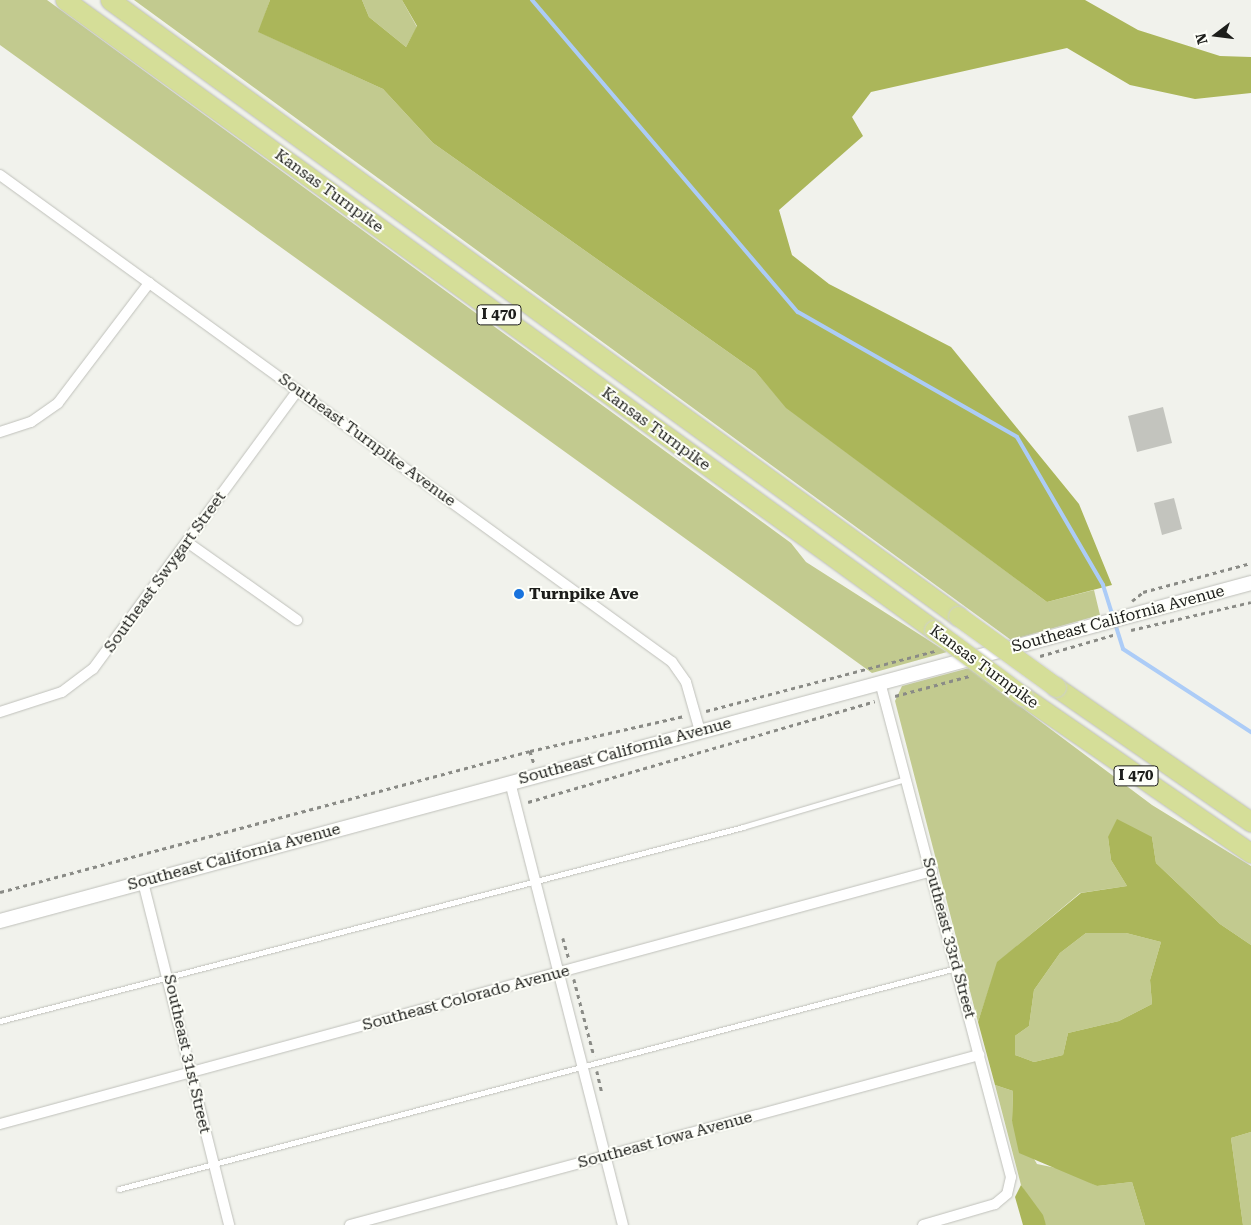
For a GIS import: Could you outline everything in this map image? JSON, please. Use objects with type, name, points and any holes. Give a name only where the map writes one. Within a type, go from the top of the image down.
[{"type":"highway","name":"Kansas Turnpike","points":[[65,0],[1023,696],[1251,853]]},
{"type":"highway","name":"Kansas Turnpike","points":[[110,0],[1056,687],[1251,822]]},
{"type":"main road","name":"Southeast California Avenue","points":[[0,921],[1251,583]]},
{"type":"street","name":"Southeast Turnpike Avenue","points":[[1,179],[298,390],[672,662],[686,682],[700,731]]},
{"type":"street","points":[[0,432],[31,422],[58,403],[149,283]]},
{"type":"street","name":"Southeast Swygart Street","points":[[0,712],[53,696],[85,677],[188,542],[298,390]]},
{"type":"street","points":[[188,542],[297,620]]},
{"type":"street","name":"Southeast 33rd Street","points":[[880,682],[932,871],[1011,1177],[1008,1194],[995,1204],[923,1225]]},
{"type":"street","points":[[510,782],[623,1225]]},
{"type":"street","name":"Southeast Colorado Avenue","points":[[0,1124],[932,871]]},
{"type":"street","name":"Southeast 31st Street","points":[[143,882],[169,977],[190,1072],[229,1225]]},
{"type":"street","name":"Southeast Iowa Avenue","points":[[350,1225],[979,1055]]},
{"type":"lane","points":[[0,1021],[535,880],[907,779]]},
{"type":"lane","points":[[118,1189],[582,1064],[957,968]]},
{"type":"path","points":[[1129,603],[1143,592],[1251,563]]},
{"type":"path","points":[[1126,632],[1251,602]]},
{"type":"path","points":[[1034,658],[1110,636]]},
{"type":"path","points":[[0,892],[530,751],[695,714],[946,649]]},
{"type":"path","points":[[542,796],[884,698],[977,674]]},
{"type":"green space","points":[[0,0],[47,0],[791,543],[806,562],[947,652],[872,673],[0,45]]},
{"type":"green space","points":[[134,0],[270,0],[259,32],[383,89],[433,143],[755,371],[787,408],[1047,602],[1094,590],[1100,615],[1011,640]]},
{"type":"green space","points":[[270,0],[362,0],[369,17],[406,47],[417,26],[402,0],[1085,0],[1138,30],[1220,56],[1251,57],[1251,93],[1195,99],[1130,85],[1067,48],[871,92],[852,117],[863,136],[779,210],[792,255],[829,284],[951,347],[1079,504],[1112,585],[1047,602],[786,408],[755,371],[433,143],[383,89],[258,32]]},
{"type":"green space","points":[[362,0],[402,0],[417,27],[406,47],[369,17]]},
{"type":"green space","points":[[969,668],[1152,805],[1251,866],[1251,945],[1220,924],[1156,863],[1152,837],[1108,837],[1111,860],[1127,886],[1080,893],[998,962],[978,1022],[895,701],[902,686]]},
{"type":"green space","points":[[1117,819],[1152,837],[1156,863],[1220,924],[1251,945],[1251,1132],[1231,1138],[1243,1225],[1145,1225],[1132,1182],[1097,1186],[1019,1153],[1012,1121],[1013,1091],[995,1085],[978,1022],[997,962],[1081,893],[1127,886],[1111,860],[1108,837]],"holes":[[[1086,933],[1126,933],[1161,942],[1150,980],[1152,1004],[1119,1021],[1068,1033],[1063,1055],[1034,1062],[1015,1055],[1015,1036],[1029,1026],[1034,990],[1060,953]]]},
{"type":"green space","points":[[1086,933],[1126,933],[1161,942],[1150,980],[1152,1004],[1119,1021],[1068,1033],[1063,1055],[1034,1062],[1015,1055],[1015,1036],[1029,1026],[1034,990],[1060,953]]},
{"type":"green space","points":[[995,1085],[1013,1091],[1012,1121],[1037,1164],[1066,1170],[1097,1186],[1132,1182],[1145,1225],[1046,1225],[1021,1185]]},
{"type":"green space","points":[[1251,1132],[1251,1225],[1243,1225],[1231,1138]]},
{"type":"green space","points":[[1021,1185],[1043,1215],[1046,1225],[1023,1225],[1015,1197]]},
{"type":"building","points":[[1163,407],[1172,443],[1137,452],[1128,416]]},
{"type":"building","points":[[1174,498],[1182,529],[1162,535],[1154,503]]},
{"type":"waterway","points":[[532,0],[798,312],[1017,437],[1103,585],[1123,649],[1251,732]]},
{"type":"place","name":"Turnpike Ave","points":[[519,594]]}]
